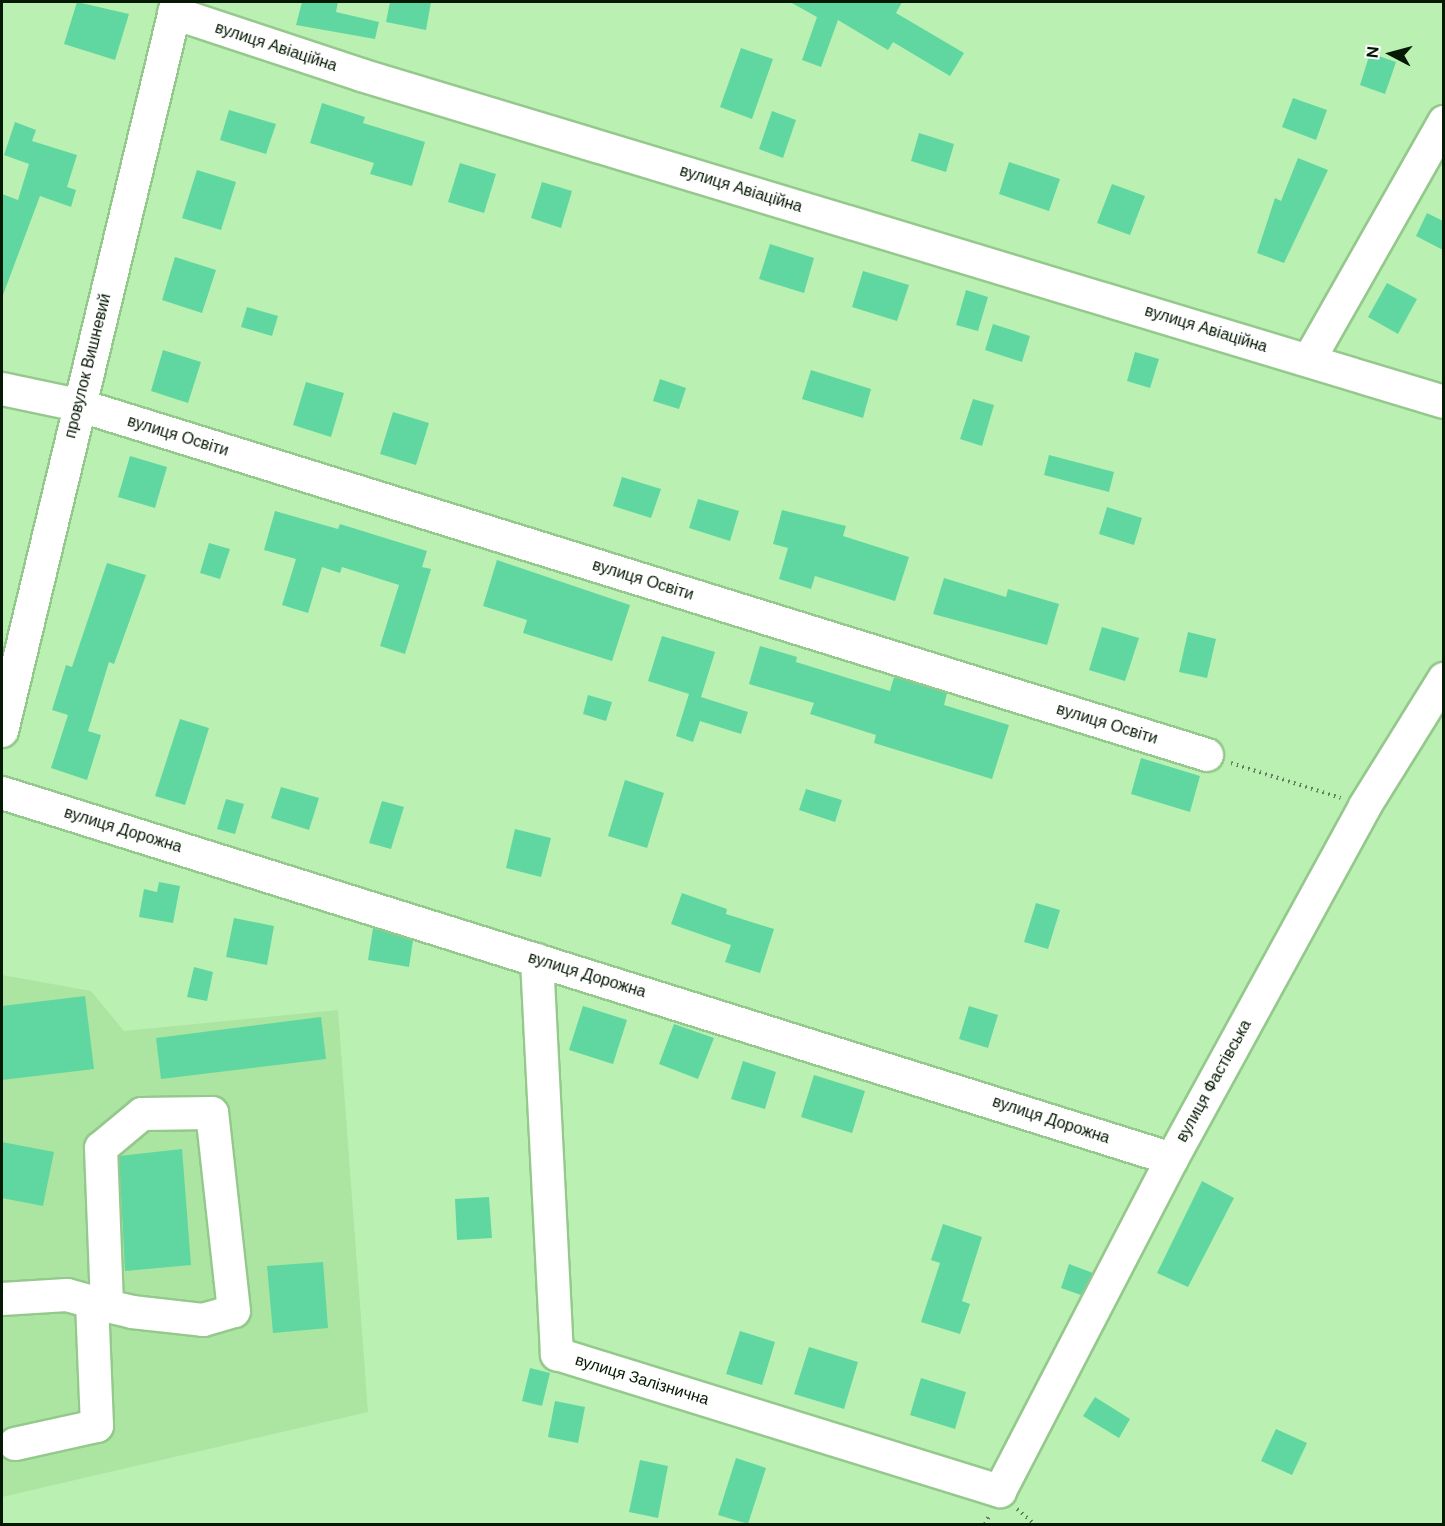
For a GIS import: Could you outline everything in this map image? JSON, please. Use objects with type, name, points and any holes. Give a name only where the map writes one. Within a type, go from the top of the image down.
[{"type":"street","name":"вулиця Авіаційна","points":[[176,7],[361,75],[1443,402]]},
{"type":"street","name":"провулок Вишневий","points":[[2,731],[78,405],[176,7]]},
{"type":"street","points":[[1309,360],[1443,122]]},
{"type":"street","name":"вулиця Освіти","points":[[2,389],[78,405],[1207,755]]},
{"type":"street","name":"вулиця Фастівська","points":[[1000,1491],[1172,1159],[1365,806],[1443,680]]},
{"type":"street","name":"вулиця Дорожна","points":[[2,792],[1172,1159]]},
{"type":"street","name":"вулиця Залізнична","points":[[537,960],[557,1354],[1000,1491]]},
{"type":"street","points":[[2,1299],[68,1295],[99,1304],[203,1320],[234,1311],[212,1113],[142,1114],[101,1148],[99,1304],[97,1426],[15,1444]]},
{"type":"path","points":[[1207,755],[1365,806]]},
{"type":"shaded area","points":[[2,975],[91,991],[124,1031],[338,1010],[368,1412],[2,1497]]},
{"type":"building","points":[[77,2],[129,14],[115,60],[64,44]]},
{"type":"building","points":[[302,2],[338,2],[336,12],[379,22],[375,39],[296,25]]},
{"type":"building","points":[[390,2],[431,2],[426,30],[386,22]]},
{"type":"building","points":[[790,2],[902,2],[896,13],[964,53],[950,76],[893,42],[888,50],[838,20],[821,67],[802,60],[817,17]]},
{"type":"building","points":[[741,48],[773,59],[752,119],[720,107]]},
{"type":"building","points":[[1370,53],[1396,62],[1385,94],[1360,85]]},
{"type":"building","points":[[1293,98],[1327,110],[1316,140],[1282,127]]},
{"type":"building","points":[[322,103],[365,117],[363,123],[425,142],[412,186],[370,174],[374,163],[310,143]]},
{"type":"building","points":[[229,110],[276,124],[266,154],[220,140]]},
{"type":"building","points":[[772,111],[796,120],[783,158],[759,149]]},
{"type":"building","points":[[15,122],[36,130],[32,141],[77,155],[67,187],[76,190],[71,207],[40,196],[3,295],[2,194],[18,200],[29,164],[4,155]]},
{"type":"building","points":[[919,133],[954,144],[946,172],[911,161]]},
{"type":"building","points":[[1298,158],[1328,170],[1284,263],[1257,253],[1275,198],[1281,201]]},
{"type":"building","points":[[1009,162],[1060,179],[1049,211],[999,194]]},
{"type":"building","points":[[460,163],[496,174],[484,213],[448,202]]},
{"type":"building","points":[[197,170],[236,182],[221,230],[182,218]]},
{"type":"building","points":[[542,182],[572,191],[561,228],[531,218]]},
{"type":"building","points":[[1112,184],[1145,196],[1130,235],[1097,223]]},
{"type":"building","points":[[1427,213],[1443,221],[1443,250],[1416,236]]},
{"type":"building","points":[[770,244],[814,258],[804,293],[759,279]]},
{"type":"building","points":[[175,257],[216,270],[202,313],[162,300]]},
{"type":"building","points":[[863,271],[909,285],[897,321],[852,307]]},
{"type":"building","points":[[1387,283],[1417,299],[1398,334],[1368,317]]},
{"type":"building","points":[[966,290],[988,297],[978,331],[956,325]]},
{"type":"building","points":[[247,307],[278,316],[272,336],[241,327]]},
{"type":"building","points":[[993,324],[1030,336],[1022,362],[985,350]]},
{"type":"building","points":[[163,350],[201,362],[188,403],[151,391]]},
{"type":"building","points":[[1135,352],[1159,359],[1150,388],[1127,381]]},
{"type":"building","points":[[811,370],[871,389],[863,418],[802,399]]},
{"type":"building","points":[[660,379],[686,388],[679,409],[653,401]]},
{"type":"building","points":[[306,382],[344,393],[331,437],[293,425]]},
{"type":"building","points":[[973,399],[994,405],[982,446],[960,439]]},
{"type":"building","points":[[393,412],[429,423],[416,465],[380,454]]},
{"type":"building","points":[[1049,455],[1114,472],[1109,492],[1044,475]]},
{"type":"building","points":[[130,456],[167,467],[155,508],[118,497]]},
{"type":"building","points":[[622,477],[661,489],[651,518],[613,506]]},
{"type":"building","points":[[698,499],[739,511],[730,541],[689,528]]},
{"type":"building","points":[[1107,507],[1142,518],[1134,545],[1099,534]]},
{"type":"building","points":[[782,510],[846,526],[843,536],[909,557],[895,601],[815,576],[811,589],[779,579],[788,548],[773,544]]},
{"type":"building","points":[[275,511],[338,529],[340,524],[427,551],[422,567],[431,569],[405,654],[380,646],[399,585],[342,567],[340,573],[322,567],[308,613],[282,605],[296,559],[264,550]]},
{"type":"building","points":[[209,543],[230,549],[220,579],[200,573]]},
{"type":"building","points":[[497,560],[630,605],[612,661],[523,633],[527,620],[483,606]]},
{"type":"building","points":[[107,563],[146,575],[114,664],[109,662],[88,731],[101,735],[87,780],[51,768],[68,715],[52,710],[66,665],[72,667]]},
{"type":"building","points":[[944,578],[1006,597],[1008,589],[1059,604],[1047,645],[933,614]]},
{"type":"building","points":[[1102,627],[1139,638],[1125,681],[1089,670]]},
{"type":"building","points":[[1188,632],[1216,639],[1207,678],[1179,672]]},
{"type":"building","points":[[662,636],[715,652],[701,697],[748,712],[741,734],[700,721],[693,742],[676,736],[689,694],[648,681]]},
{"type":"building","points":[[760,646],[797,657],[796,662],[890,691],[894,677],[947,693],[944,705],[1009,725],[992,779],[874,743],[876,735],[810,714],[814,703],[749,684]]},
{"type":"building","points":[[588,695],[612,702],[606,721],[583,714]]},
{"type":"building","points":[[180,719],[209,728],[185,805],[155,796]]},
{"type":"building","points":[[1141,758],[1200,776],[1190,812],[1131,794]]},
{"type":"building","points":[[625,780],[664,793],[647,848],[608,836]]},
{"type":"building","points":[[281,787],[319,798],[309,830],[271,818]]},
{"type":"building","points":[[806,789],[842,800],[835,822],[799,810]]},
{"type":"building","points":[[226,799],[244,804],[235,834],[217,829]]},
{"type":"building","points":[[382,801],[404,807],[391,849],[369,843]]},
{"type":"building","points":[[515,829],[551,838],[541,877],[506,868]]},
{"type":"building","points":[[159,882],[180,886],[173,923],[139,917],[144,889],[157,892]]},
{"type":"building","points":[[682,893],[727,909],[726,914],[774,929],[760,973],[725,962],[731,945],[671,924]]},
{"type":"building","points":[[1036,903],[1060,910],[1048,949],[1024,942]]},
{"type":"building","points":[[234,918],[274,926],[267,965],[226,957]]},
{"type":"building","points":[[373,928],[413,940],[409,967],[368,960]]},
{"type":"building","points":[[194,967],[213,972],[207,1001],[187,997]]},
{"type":"building","points":[[85,996],[94,1069],[2,1080],[2,1006]]},
{"type":"building","points":[[583,1006],[627,1020],[613,1064],[569,1050]]},
{"type":"building","points":[[969,1006],[998,1015],[988,1048],[959,1039]]},
{"type":"building","points":[[321,1017],[326,1059],[161,1079],[156,1038]]},
{"type":"building","points":[[674,1024],[714,1038],[698,1079],[659,1064]]},
{"type":"building","points":[[743,1061],[776,1072],[765,1109],[731,1099]]},
{"type":"building","points":[[814,1075],[865,1091],[852,1133],[801,1117]]},
{"type":"building","points":[[2,1142],[54,1152],[43,1206],[2,1198]]},
{"type":"building","points":[[182,1149],[191,1265],[125,1271],[119,1156]]},
{"type":"building","points":[[1202,1181],[1234,1198],[1188,1287],[1157,1273]]},
{"type":"building","points":[[489,1197],[492,1238],[457,1240],[455,1199]]},
{"type":"building","points":[[943,1224],[982,1237],[962,1301],[970,1304],[960,1334],[921,1322],[940,1263],[931,1260]]},
{"type":"building","points":[[323,1262],[328,1328],[273,1333],[267,1266]]},
{"type":"building","points":[[1069,1264],[1093,1273],[1081,1295],[1061,1288]]},
{"type":"building","points":[[740,1331],[775,1342],[762,1385],[726,1374]]},
{"type":"building","points":[[809,1347],[858,1362],[844,1409],[794,1394]]},
{"type":"building","points":[[530,1368],[550,1373],[542,1406],[522,1401]]},
{"type":"building","points":[[921,1378],[966,1392],[955,1429],[910,1415]]},
{"type":"building","points":[[1095,1397],[1130,1419],[1119,1438],[1083,1416]]},
{"type":"building","points":[[555,1401],[585,1407],[578,1443],[548,1437]]},
{"type":"building","points":[[1276,1429],[1307,1443],[1292,1475],[1261,1461]]},
{"type":"building","points":[[736,1458],[766,1468],[748,1524],[718,1515]]},
{"type":"building","points":[[640,1460],[668,1466],[658,1518],[629,1512]]}]
